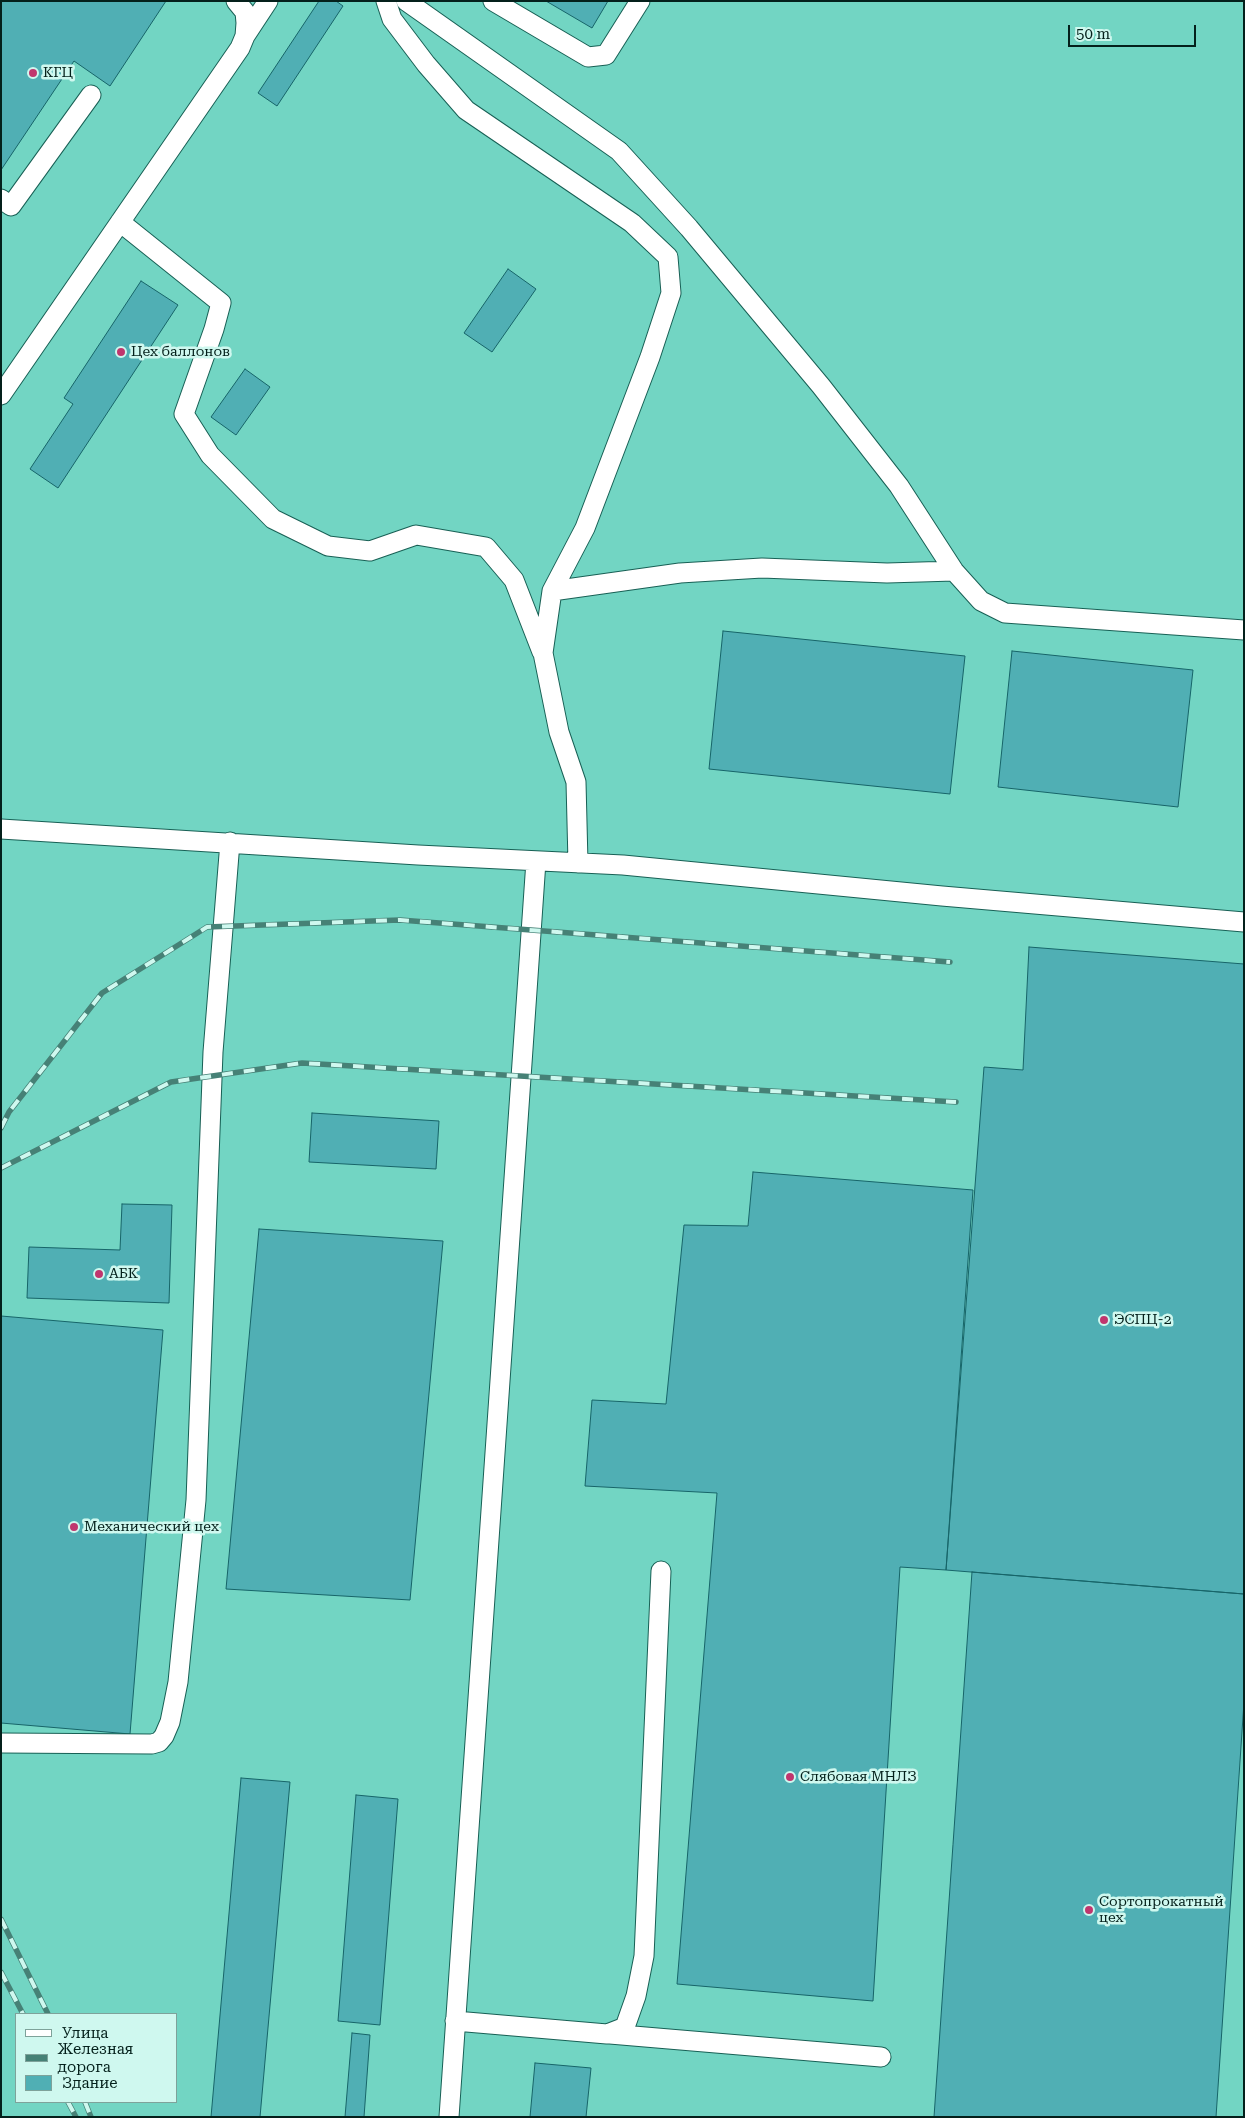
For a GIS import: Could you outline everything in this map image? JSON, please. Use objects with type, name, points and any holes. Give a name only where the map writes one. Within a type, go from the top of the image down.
[{"type":"lane","points":[[236,1],[245,12],[245,36]]},
{"type":"lane","points":[[1,395],[240,48],[245,36],[268,1]]},
{"type":"lane","points":[[386,1],[392,19],[426,64],[466,110],[632,223],[668,256],[671,293],[650,357],[585,528],[552,591],[543,653]]},
{"type":"lane","points":[[406,1],[619,151],[689,228],[821,386],[899,486],[954,571],[981,601],[1005,613],[1244,630]]},
{"type":"lane","points":[[493,1],[588,57],[606,55],[640,1]]},
{"type":"lane","points":[[1,200],[11,206],[91,95]]},
{"type":"lane","points":[[120,222],[221,303],[214,329],[184,414],[210,455],[273,519],[328,546],[370,552],[416,535],[486,547],[514,580],[543,653],[559,732],[576,782],[578,863]]},
{"type":"lane","points":[[552,591],[680,572],[762,568],[887,573],[954,571]]},
{"type":"lane","points":[[1,829],[623,866],[933,896],[1244,922]]},
{"type":"lane","points":[[1,1743],[152,1744],[159,1742],[164,1736],[170,1722],[178,1682],[196,1500],[213,1052],[230,842]]},
{"type":"lane","points":[[449,2117],[536,861]]},
{"type":"lane","points":[[606,2034],[625,2027],[636,1996],[644,1956],[661,1571]]},
{"type":"lane","points":[[456,2021],[881,2057]]},
{"type":"shaded area","points":[[1,1],[1244,1],[1244,2117],[1,2117]]},
{"type":"building","name":"КГЦ","points":[[1,1],[166,1],[110,86],[74,61],[1,170]]},
{"type":"building","points":[[319,1],[336,1],[343,6],[277,106],[258,93]]},
{"type":"building","points":[[546,1],[608,1],[592,28]]},
{"type":"building","points":[[508,269],[536,289],[492,352],[464,333]]},
{"type":"building","name":"Цех баллонов","points":[[141,281],[178,305],[58,488],[30,469],[73,404],[64,398]]},
{"type":"building","points":[[245,369],[270,387],[236,435],[211,417]]},
{"type":"building","points":[[723,631],[965,656],[950,794],[709,769]]},
{"type":"building","points":[[1012,651],[1193,670],[1178,807],[998,787]]},
{"type":"building","name":"ЭСПЦ-2","points":[[1029,947],[1244,964],[1244,1594],[946,1570],[984,1067],[1023,1070]]},
{"type":"building","points":[[312,1113],[439,1121],[436,1169],[309,1162]]},
{"type":"building","name":"Слябовая МНЛЗ","points":[[753,1172],[973,1190],[946,1570],[900,1567],[873,2001],[677,1984],[717,1493],[585,1486],[592,1400],[666,1404],[684,1225],[748,1226]]},
{"type":"building","name":"АБК","points":[[122,1204],[172,1205],[169,1303],[27,1298],[29,1247],[120,1250]]},
{"type":"building","points":[[259,1229],[443,1241],[410,1600],[226,1589]]},
{"type":"building","name":"Механический цех","points":[[1,1316],[163,1330],[130,1734],[1,1723]]},
{"type":"building","name":"Сортопрокатный цех","points":[[972,1572],[1244,1594],[1244,1702],[1216,2117],[934,2117]]},
{"type":"building","points":[[241,1778],[290,1782],[260,2117],[211,2117]]},
{"type":"building","points":[[356,1795],[398,1799],[380,2025],[338,2021]]},
{"type":"building","points":[[352,2033],[370,2035],[364,2117],[345,2117]]},
{"type":"building","points":[[535,2063],[591,2068],[586,2117],[530,2117]]},
{"type":"railway","points":[[1,1128],[9,1112],[102,993],[207,927],[400,920],[950,962]]},
{"type":"railway","points":[[1,1168],[171,1082],[302,1063],[956,1102]]},
{"type":"railway","points":[[1,1919],[48,2013]]},
{"type":"railway","points":[[1,1972],[22,2013]]},
{"type":"railway","points":[[69,2103],[76,2117]]},
{"type":"railway","points":[[85,2103],[91,2117]]},
{"type":"place","name":"КГЦ","points":[[33,73]]},
{"type":"place","name":"Цех баллонов","points":[[121,352]]},
{"type":"place","name":"АБК","points":[[99,1274]]},
{"type":"place","name":"ЭСПЦ-2","points":[[1104,1320]]},
{"type":"place","name":"Механический цех","points":[[74,1527]]},
{"type":"place","name":"Слябовая МНЛЗ","points":[[790,1777]]},
{"type":"place","name":"Сортопрокатный цех","points":[[1089,1910]]}]
